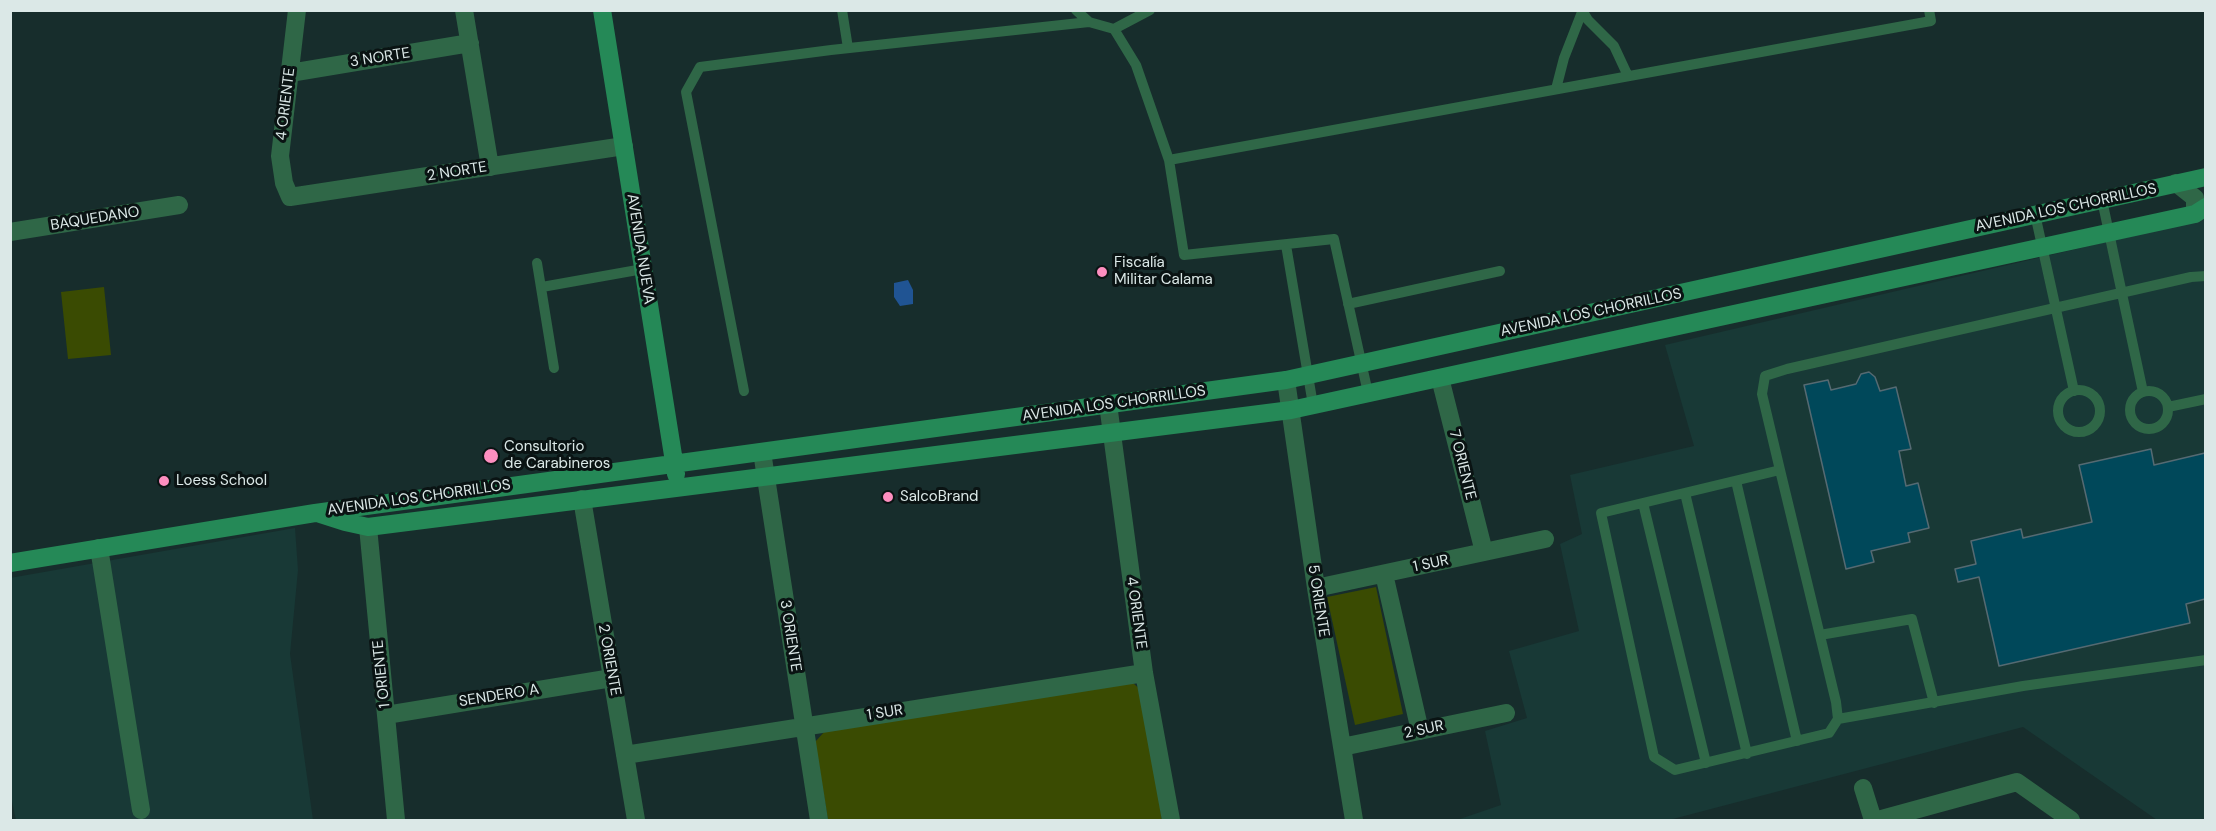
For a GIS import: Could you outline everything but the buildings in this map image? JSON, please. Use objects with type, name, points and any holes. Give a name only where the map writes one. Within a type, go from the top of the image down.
[{"type":"street","name":"4 ORIENTE","points":[[290,197],[284,183],[280,156],[297,10]]},
{"type":"street","points":[[465,10],[490,167]]},
{"type":"street","name":"AVENIDA NUEVA","points":[[602,10],[678,488]]},
{"type":"street","name":"3 NORTE","points":[[290,73],[470,44]]},
{"type":"street","name":"2 NORTE","points":[[290,197],[624,146]]},
{"type":"street","name":"AVENIDA LOS CHORRILLOS","points":[[10,563],[315,513],[1287,380],[2205,177]]},
{"type":"street","points":[[2176,183],[2195,198],[2200,211]]},
{"type":"street","name":"BAQUEDANO","points":[[10,232],[179,205]]},
{"type":"street","name":"AVENIDA LOS CHORRILLOS","points":[[315,513],[368,526],[1291,410],[2109,233],[2200,211]]},
{"type":"street","name":"7 ORIENTE","points":[[1440,378],[1484,552]]},
{"type":"street","name":"5 ORIENTE","points":[[1287,380],[1316,588],[1354,820]]},
{"type":"street","name":"4 ORIENTE","points":[[1108,405],[1144,673],[1171,820]]},
{"type":"street","points":[[913,431],[916,457]]},
{"type":"street","name":"3 ORIENTE","points":[[762,452],[819,820]]},
{"type":"street","name":"2 ORIENTE","points":[[582,499],[636,820]]},
{"type":"street","name":"1 ORIENTE","points":[[368,526],[396,820]]},
{"type":"street","name":"1 SUR","points":[[1316,588],[1545,539]]},
{"type":"street","points":[[99,548],[141,810]]},
{"type":"street","points":[[1384,574],[1420,731]]},
{"type":"street","name":"1 SUR","points":[[626,755],[1144,673]]},
{"type":"street","name":"SENDERO A","points":[[386,715],[612,678]]},
{"type":"street","name":"2 SUR","points":[[1342,747],[1506,713]]},
{"type":"street","points":[[1878,820],[2017,782],[2071,820]]},
{"type":"street","points":[[1863,788],[1873,820]]},
{"type":"lane","points":[[842,10],[848,48]]},
{"type":"lane","points":[[1077,10],[1089,22]]},
{"type":"lane","points":[[1114,29],[1150,10]]},
{"type":"lane","points":[[1169,160],[1931,21],[1929,10]]},
{"type":"lane","points":[[1556,89],[1564,58],[1582,11],[1614,46],[1628,76]]},
{"type":"lane","points":[[744,391],[686,92],[700,67],[848,48],[1089,22],[1114,29],[1136,65],[1169,160],[1184,255],[1334,239],[1368,393]]},
{"type":"lane","points":[[2102,200],[2143,392]]},
{"type":"lane","points":[[2035,214],[2074,391]]},
{"type":"lane","points":[[1286,245],[1312,405]]},
{"type":"lane","points":[[537,263],[554,368]]},
{"type":"lane","points":[[542,287],[643,269]]},
{"type":"lane","points":[[1348,304],[1500,271]]},
{"type":"lane","points":[[1780,470],[1601,513],[1654,757],[1675,770],[1829,733],[1838,719],[1836,702],[1762,394],[1765,376],[2055,308],[2205,276]]},
{"type":"lane","points":[[2143,392],[2156,393],[2165,400],[2168,406],[2167,418],[2158,428],[2146,429],[2137,426],[2130,415],[2132,400],[2143,392]]},
{"type":"lane","points":[[2168,406],[2205,399]]},
{"type":"lane","points":[[1736,481],[1797,741]]},
{"type":"lane","points":[[1685,493],[1747,754]]},
{"type":"lane","points":[[1643,503],[1706,763]]},
{"type":"lane","points":[[1820,635],[1912,620],[1934,703]]},
{"type":"lane","points":[[1838,719],[2023,686],[2205,660]]},
{"type":"shaded area","points":[[2205,219],[2205,820],[2157,820],[2023,727],[1669,820],[1457,820],[1501,805],[1485,731],[1527,718],[1509,651],[1579,631],[1560,544],[1582,534],[1570,475],[1694,446],[1665,345]]},
{"type":"shaded area","points":[[295,528],[298,570],[290,654],[313,820],[16,820],[10,792],[10,578]]},
{"type":"green space","points":[[104,287],[111,355],[68,359],[61,292]]},
{"type":"green space","points":[[1376,587],[1403,714],[1355,725],[1327,597]]},
{"type":"green space","points":[[1133,683],[1143,692],[1162,820],[828,820],[815,742],[825,731]]},
{"type":"water","points":[[908,280],[913,290],[913,304],[900,306],[894,297],[894,283]]},
{"type":"place","name":"Fiscalía Militar Calama","points":[[1102,272]]},
{"type":"place","name":"Consultorio de Carabineros","points":[[491,456]]},
{"type":"place","name":"Loess School","points":[[164,481]]},
{"type":"place","name":"SalcoBrand","points":[[888,497]]}]
